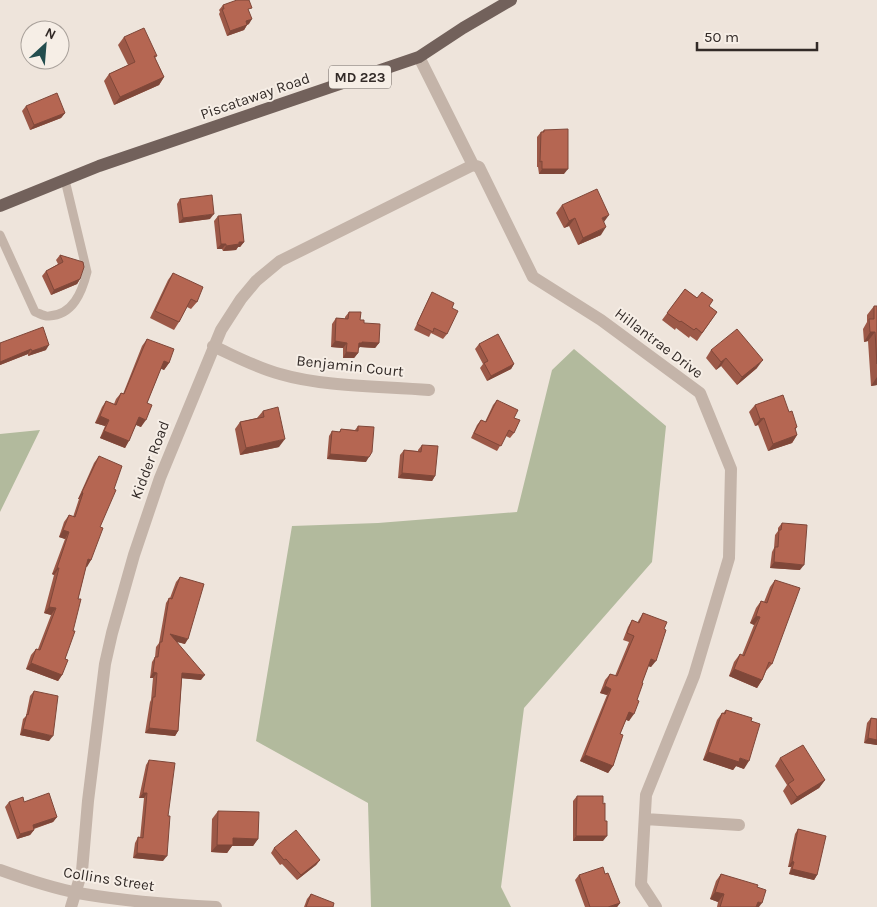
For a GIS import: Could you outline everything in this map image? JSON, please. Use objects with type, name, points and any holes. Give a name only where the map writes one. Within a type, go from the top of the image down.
[{"type":"main road","name":"Piscataway Road","points":[[0,206],[99,166],[419,57],[511,0]]},
{"type":"street","name":"Hillantrae Drive","points":[[419,57],[473,165],[479,167],[533,277],[601,320],[700,393],[731,469],[729,558],[694,676],[646,795],[641,884],[656,907]]},
{"type":"street","name":"Kidder Road","points":[[72,907],[82,871],[88,802],[102,688],[112,633],[150,505],[179,429],[221,330],[241,299],[266,271],[280,260],[473,165]]},
{"type":"street","name":"Benjamin Court","points":[[214,346],[254,365],[282,375],[322,382],[429,390]]},
{"type":"street","points":[[645,819],[739,825]]},
{"type":"street","name":"Collins Street","points":[[0,870],[77,893],[160,903],[216,907]]},
{"type":"lane","points":[[0,236],[35,312],[48,317],[65,313],[77,299],[87,272],[65,180]]},
{"type":"green space","points":[[574,349],[666,426],[652,562],[524,708],[501,887],[511,907],[371,907],[368,803],[256,741],[292,526],[378,523],[517,512],[552,370]]},
{"type":"green space","points":[[40,430],[0,512],[0,434]]},
{"type":"building","points":[[237,0],[249,0],[252,8],[248,9],[252,19],[246,21],[247,25],[230,31],[222,9],[224,9],[223,5]]},
{"type":"building","points":[[144,28],[164,77],[120,97],[109,74],[135,62],[124,37]]},
{"type":"building","points":[[57,93],[65,113],[34,125],[26,106]]},
{"type":"building","points":[[568,129],[568,169],[542,169],[542,161],[540,162],[541,132],[544,132],[544,130]]},
{"type":"building","points":[[597,189],[609,215],[602,218],[606,227],[583,238],[575,218],[569,221],[562,205]]},
{"type":"building","points":[[212,195],[214,214],[183,218],[180,199]]},
{"type":"building","points":[[241,214],[244,242],[226,246],[226,244],[221,244],[218,216]]},
{"type":"building","points":[[60,255],[83,262],[84,267],[80,279],[54,290],[46,271],[63,262]]},
{"type":"building","points":[[173,273],[203,287],[197,302],[191,299],[179,322],[155,311]]},
{"type":"building","points":[[685,289],[697,298],[702,292],[713,300],[709,306],[717,312],[702,333],[667,313]]},
{"type":"building","points":[[432,292],[454,303],[452,308],[458,311],[447,334],[434,328],[433,332],[417,324]]},
{"type":"building","points":[[874,306],[877,306],[877,364],[875,332],[870,332],[869,319],[874,319]]},
{"type":"building","points":[[349,312],[361,312],[360,320],[364,320],[364,323],[380,324],[379,343],[359,343],[358,353],[346,352],[347,343],[335,341],[336,318],[348,319]]},
{"type":"building","points":[[43,327],[49,345],[32,351],[31,349],[0,362],[0,343]]},
{"type":"building","points":[[737,329],[763,360],[742,377],[726,358],[721,362],[711,350]]},
{"type":"building","points":[[498,334],[514,364],[491,376],[484,363],[488,361],[479,344]]},
{"type":"building","points":[[147,339],[174,349],[169,363],[164,361],[147,403],[152,405],[146,420],[139,417],[129,441],[104,431],[109,420],[100,416],[106,401],[116,405],[121,393],[124,394]]},
{"type":"building","points":[[783,395],[789,412],[792,411],[797,427],[795,428],[797,435],[773,444],[764,418],[760,419],[755,405]]},
{"type":"building","points":[[497,400],[518,410],[514,418],[520,420],[514,433],[509,430],[501,446],[474,433],[481,420],[486,422]]},
{"type":"building","points":[[278,407],[285,439],[246,448],[240,422],[264,417],[263,411]]},
{"type":"building","points":[[358,426],[374,427],[372,452],[369,457],[330,454],[332,431],[340,432],[341,429],[358,431]]},
{"type":"building","points":[[422,445],[438,446],[435,476],[402,473],[404,450],[421,452]]},
{"type":"building","points":[[99,456],[122,466],[114,489],[116,490],[100,527],[103,528],[91,560],[88,559],[78,599],[81,599],[73,631],[75,631],[65,659],[68,660],[62,675],[31,663],[36,649],[40,650],[56,608],[49,607],[59,568],[57,568],[69,532],[63,530],[69,515],[75,517],[82,492]]},
{"type":"building","points":[[782,523],[807,525],[804,565],[774,562],[775,547],[778,547],[779,530],[781,530]]},
{"type":"building","points":[[180,577],[204,584],[188,639],[170,634],[205,675],[182,673],[178,731],[149,728],[153,697],[155,697],[157,673],[153,672],[155,657],[158,657],[160,642],[162,642],[169,598],[172,599]]},
{"type":"building","points":[[775,580],[800,588],[772,664],[769,662],[762,680],[734,669],[740,654],[744,656],[760,617],[756,616],[761,601],[767,603]]},
{"type":"building","points":[[643,613],[667,622],[664,629],[666,630],[656,661],[651,659],[642,683],[637,700],[639,701],[634,714],[629,712],[620,734],[623,735],[613,766],[585,755],[611,689],[605,686],[610,674],[617,676],[634,636],[627,633],[632,620],[639,623]]},
{"type":"building","points":[[34,691],[58,696],[53,736],[23,729]]},
{"type":"building","points":[[726,710],[752,718],[751,721],[760,724],[749,761],[740,758],[739,762],[708,752],[722,713],[725,714]]},
{"type":"building","points":[[871,718],[877,719],[877,740],[868,738]]},
{"type":"building","points":[[803,745],[825,780],[797,797],[788,784],[794,780],[780,758]]},
{"type":"building","points":[[149,760],[175,763],[168,816],[170,816],[167,856],[137,853],[138,837],[143,838],[147,793],[143,793]]},
{"type":"building","points":[[49,793],[57,817],[33,825],[34,830],[20,834],[9,802],[23,797],[24,802]]},
{"type":"building","points":[[577,796],[603,796],[607,836],[576,836]]},
{"type":"building","points":[[218,811],[259,812],[258,839],[233,838],[233,845],[217,845]]},
{"type":"building","points":[[798,829],[826,836],[817,875],[792,869]]},
{"type":"building","points":[[296,830],[320,860],[301,875],[274,848]]},
{"type":"building","points":[[603,867],[605,874],[608,873],[620,903],[608,907],[590,907],[579,875]]},
{"type":"building","points":[[721,874],[758,885],[757,887],[766,890],[762,903],[758,902],[756,907],[720,907],[724,894],[715,892]]},
{"type":"building","points":[[311,894],[334,903],[333,907],[306,907]]}]
